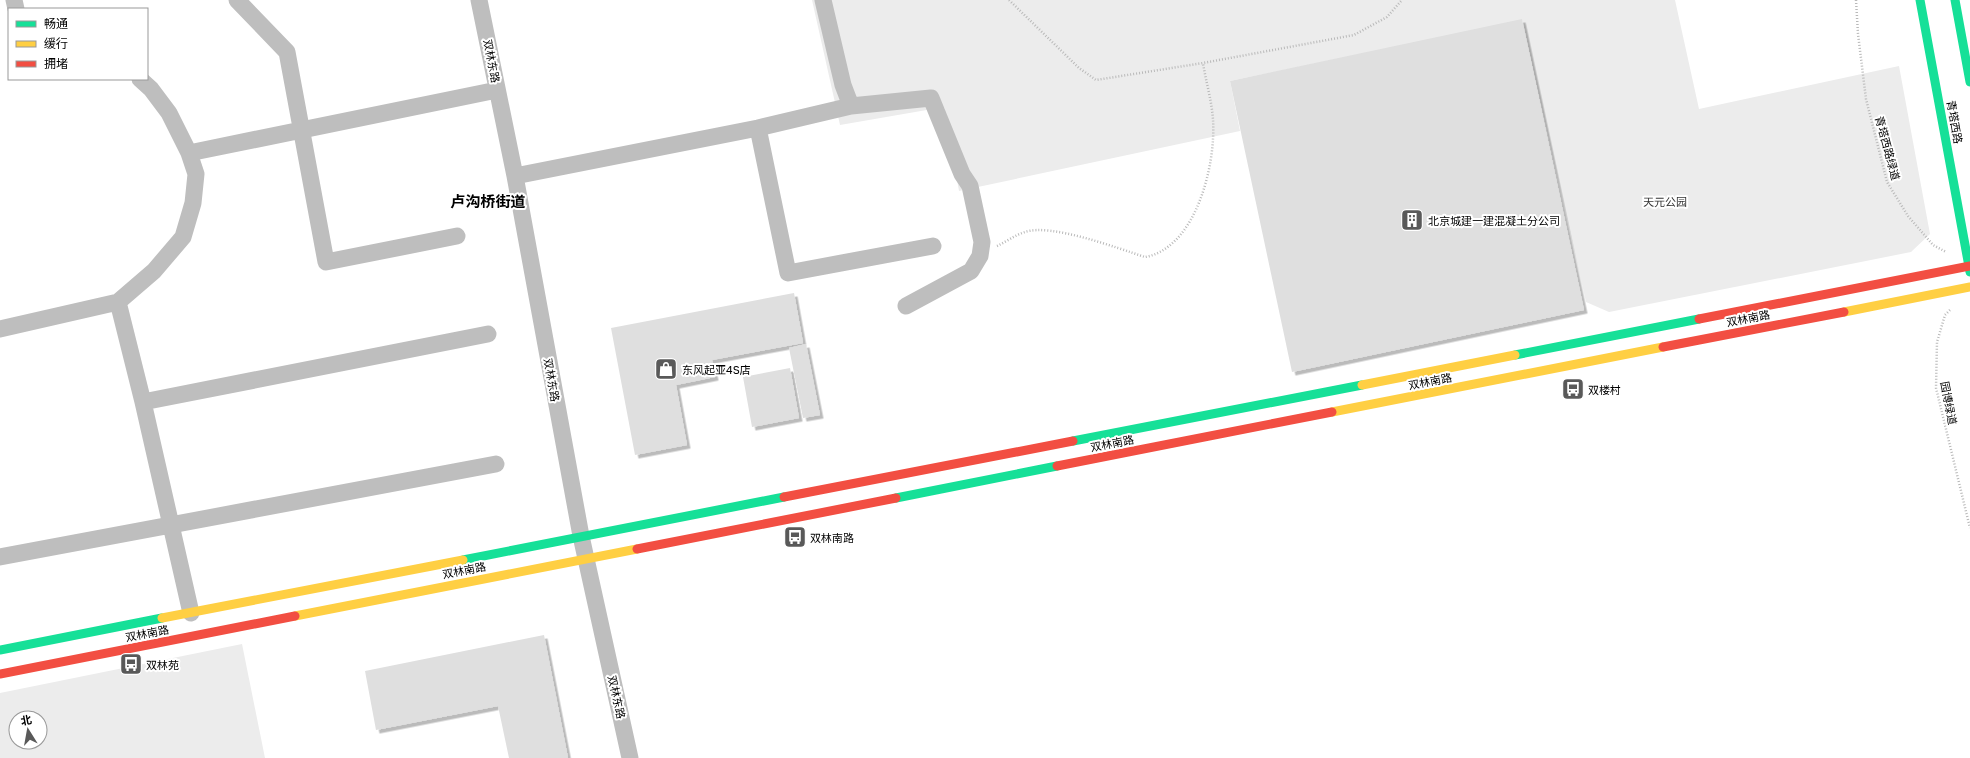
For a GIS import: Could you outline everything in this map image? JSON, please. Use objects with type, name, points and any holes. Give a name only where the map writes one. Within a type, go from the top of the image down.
[{"type":"street","points":[[238,0],[288,52],[301,131],[326,262],[458,236]]},
{"type":"street","name":"双林东路","points":[[479,0],[515,176],[581,536],[630,758]]},
{"type":"street","points":[[823,0],[843,85],[851,106]]},
{"type":"street","name":"青塔西路","points":[[1920,0],[1970,268]]},
{"type":"street","points":[[1955,0],[1970,82]]},
{"type":"street","points":[[0,329],[118,302],[154,271],[183,236],[193,203],[196,174],[189,153],[169,113],[151,89],[141,80]]},
{"type":"street","points":[[189,153],[497,90]]},
{"type":"street","points":[[515,176],[758,128],[851,106],[931,98],[962,174],[970,186],[982,242],[980,256],[971,271],[906,306]]},
{"type":"street","points":[[758,128],[788,273],[933,246]]},
{"type":"street","name":"双林南路","points":[[0,650],[581,536],[1970,268]]},
{"type":"street","name":"双林南路","points":[[0,674],[1970,287]]},
{"type":"street","points":[[118,302],[143,402],[191,613]]},
{"type":"street","points":[[143,402],[488,334]]},
{"type":"street","points":[[0,557],[172,526],[496,464]]},
{"type":"path","points":[[1009,0],[1079,68],[1096,80],[1203,64],[1354,35],[1387,17],[1402,0]]},
{"type":"path","name":"青塔西路绿道","points":[[1856,0],[1858,34],[1866,99],[1887,182],[1908,216],[1933,245],[1970,268]]},
{"type":"path","points":[[980,256],[1025,232],[1047,231],[1069,235],[1145,257],[1156,255],[1169,247],[1188,226],[1203,194],[1213,149],[1213,120],[1203,64]]},
{"type":"path","name":"园博绿道","points":[[1955,305],[1945,315],[1937,342],[1936,388],[1970,528]]},
{"type":"green space","name":"天元公园","points":[[812,0],[1675,0],[1699,109],[1899,66],[1930,234],[1911,252],[1609,312],[1586,302],[1522,20],[1230,81],[1240,131],[959,191],[944,107],[840,125]]},
{"type":"green space","points":[[242,644],[265,758],[0,758],[0,693]]},
{"type":"building","name":"北京城建一建混凝土分公司","points":[[1522,19],[1584,310],[1292,372],[1230,81]]},
{"type":"building","name":"东风起亚4S店","points":[[794,293],[803,343],[712,360],[715,377],[676,385],[687,445],[635,455],[611,328]]},
{"type":"building","points":[[806,344],[820,415],[803,418],[789,348]]},
{"type":"building","points":[[790,368],[799,418],[752,427],[743,377]]},
{"type":"building","points":[[544,635],[568,758],[509,758],[498,706],[376,730],[365,671]]},
{"type":"traffic: fast","points":[[1920,0],[1970,272]]},
{"type":"traffic: fast","points":[[1955,0],[1970,82]]},
{"type":"traffic: fast","points":[[1515,355],[1699,319]]},
{"type":"traffic: fast","points":[[1073,441],[1362,385]]},
{"type":"traffic: fast","points":[[896,498],[1057,466]]},
{"type":"traffic: fast","points":[[463,560],[784,497]]},
{"type":"traffic: fast","points":[[0,650],[162,618]]},
{"type":"traffic: slow","points":[[1844,312],[1970,287]]},
{"type":"traffic: slow","points":[[1332,412],[1663,347]]},
{"type":"traffic: slow","points":[[1362,385],[1515,355]]},
{"type":"traffic: slow","points":[[295,616],[637,549]]},
{"type":"traffic: slow","points":[[162,618],[463,560]]},
{"type":"traffic: jam","points":[[1699,319],[1970,266]]},
{"type":"traffic: jam","points":[[1663,347],[1844,312]]},
{"type":"traffic: jam","points":[[1057,466],[1332,412]]},
{"type":"traffic: jam","points":[[784,497],[1073,441]]},
{"type":"traffic: jam","points":[[637,549],[896,498]]},
{"type":"traffic: jam","points":[[0,674],[295,616]]},
{"type":"place","name":"北京城建一建混凝土分公司","points":[[1412,220]]},
{"type":"place","name":"东风起亚4S店","points":[[666,369]]},
{"type":"place","name":"双楼村","points":[[1573,389]]},
{"type":"place","name":"双林南路","points":[[795,537]]},
{"type":"place","name":"双林苑","points":[[131,664]]},
{"type":"district","name":"卢沟桥街道","points":[[488,201]]}]
